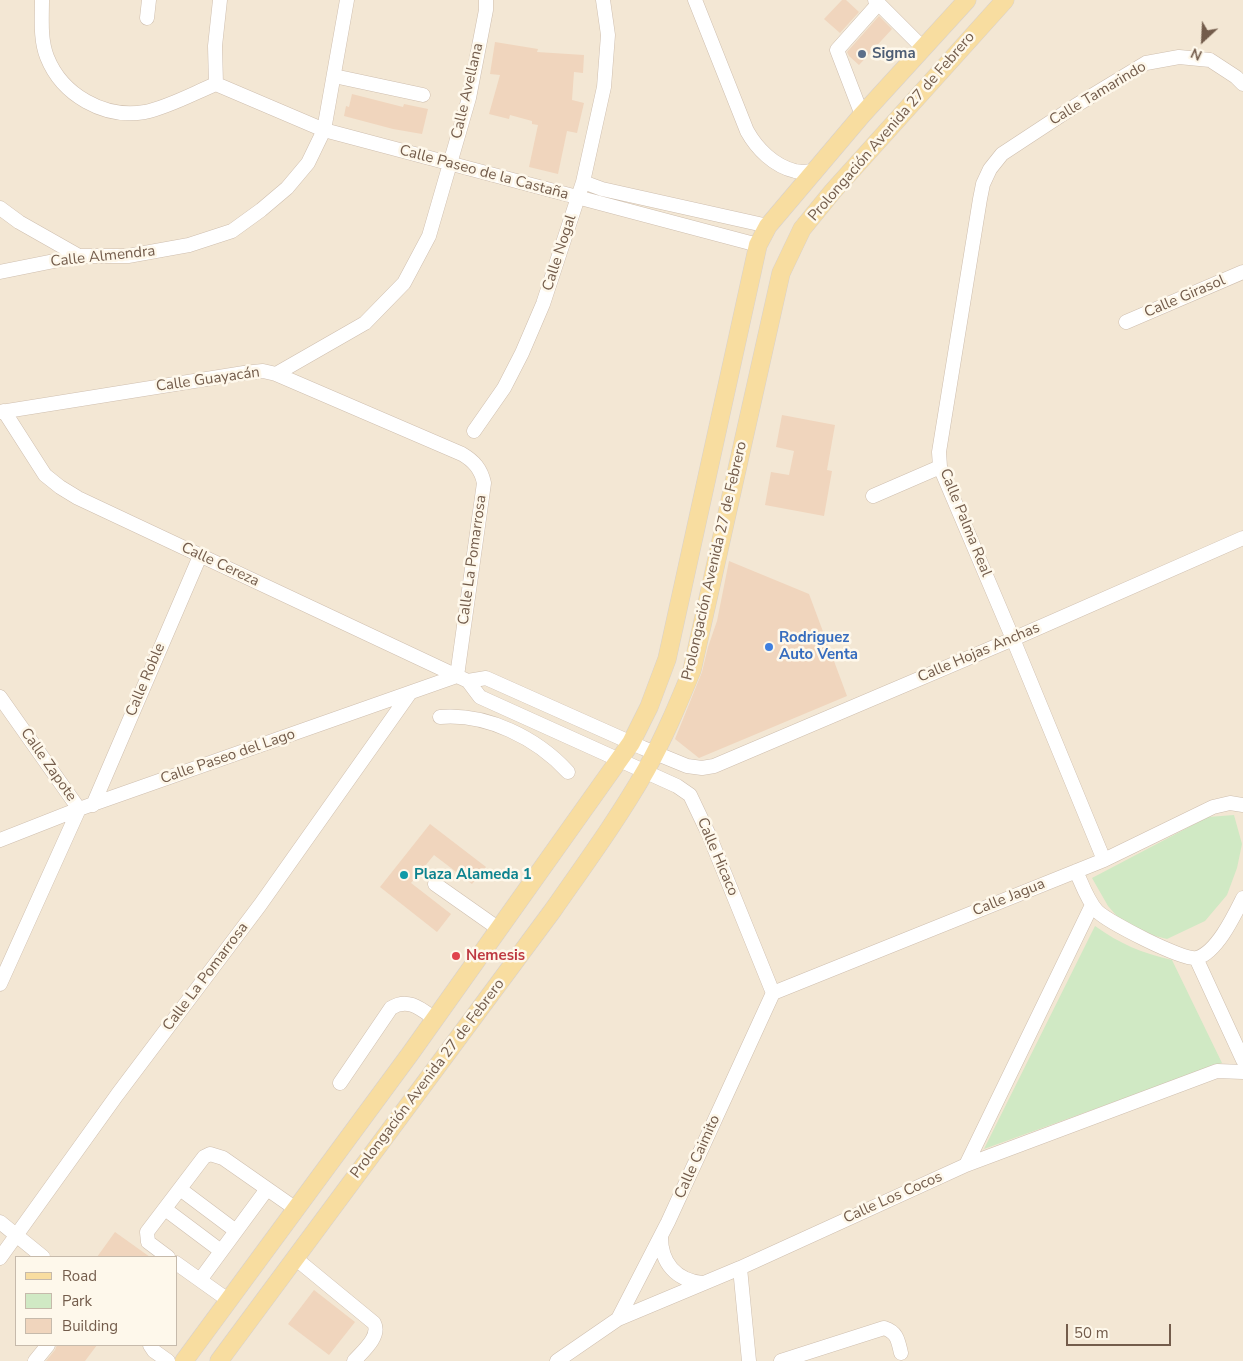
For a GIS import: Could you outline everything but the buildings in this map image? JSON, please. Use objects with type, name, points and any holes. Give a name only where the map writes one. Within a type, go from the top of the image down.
[{"type":"main road","name":"Prolongación Avenida 27 de Febrero","points":[[184,1361],[435,1019],[631,743],[650,707],[667,659],[758,245],[768,226],[814,171],[862,115],[967,0]]},
{"type":"main road","name":"Prolongación Avenida 27 de Febrero","points":[[219,1361],[553,910],[599,844],[655,753],[673,718],[692,670],[782,273],[791,250],[802,229],[833,191],[1005,0]]},
{"type":"street","points":[[42,0],[42,36],[47,56],[55,73],[71,92],[93,106],[111,112],[132,113],[147,111],[216,84],[215,46],[220,0]]},
{"type":"street","points":[[147,18],[149,0]]},
{"type":"street","name":"Calle Almendra","points":[[0,272],[78,256],[128,256],[189,245],[232,231],[261,210],[287,188],[308,162],[324,130],[347,0]]},
{"type":"street","name":"Calle Avellana","points":[[276,374],[365,323],[404,283],[429,236],[469,98],[486,10],[486,0]]},
{"type":"street","name":"Calle Nogal","points":[[474,431],[504,388],[522,353],[543,304],[583,182],[604,87],[608,35],[603,0]]},
{"type":"street","points":[[695,0],[747,131],[754,143],[772,160],[784,167],[796,172],[814,171]]},
{"type":"street","points":[[862,115],[837,50],[877,2],[923,48]]},
{"type":"street","name":"Calle Tamarindo","points":[[990,169],[1002,154],[1074,106],[1146,62],[1179,57],[1210,60],[1236,77],[1243,84]]},
{"type":"street","points":[[334,76],[423,95]]},
{"type":"street","name":"Calle Paseo de la Castaña","points":[[216,84],[324,130],[758,245]]},
{"type":"street","name":"Calle Palma Real","points":[[990,169],[983,184],[939,452],[940,467],[1013,638],[1104,860]]},
{"type":"street","name":"Calle Paseo de la Castaña","points":[[583,182],[602,189],[768,226]]},
{"type":"street","points":[[0,208],[19,222],[78,256]]},
{"type":"street","name":"Calle Girasol","points":[[1126,322],[1243,272]]},
{"type":"street","name":"Calle Guayacán","points":[[2,411],[244,372],[263,371],[276,374],[462,454]]},
{"type":"street","name":"Calle Cereza","points":[[2,411],[45,475],[78,498],[462,678],[480,698],[619,760]]},
{"type":"street","name":"Calle La Pomarrosa","points":[[462,454],[477,465],[484,483],[462,678]]},
{"type":"street","points":[[873,496],[940,467]]},
{"type":"street","name":"Calle Hojas Anchas","points":[[687,766],[702,768],[714,766],[1243,538]]},
{"type":"street","name":"Calle Roble","points":[[93,804],[200,556]]},
{"type":"street","name":"Calle Cereza","points":[[462,678],[486,678],[687,766]]},
{"type":"street","name":"Calle Paseo del Lago","points":[[0,840],[93,804],[410,693],[462,678]]},
{"type":"street","name":"Calle La Pomarrosa","points":[[0,1258],[117,1096],[260,905],[410,693]]},
{"type":"street","name":"Calle Zapote","points":[[0,697],[79,809]]},
{"type":"street","points":[[440,717],[454,716],[475,720],[514,732],[551,756],[568,772]]},
{"type":"street","points":[[514,732],[522,716]]},
{"type":"street","name":"Calle Hicaco","points":[[619,760],[677,786],[690,795],[709,835],[773,993]]},
{"type":"street","points":[[677,786],[687,766]]},
{"type":"street","name":"Calle Jagua","points":[[773,993],[1104,860],[1213,807],[1230,803],[1243,805]]},
{"type":"street","points":[[0,984],[79,809]]},
{"type":"street","points":[[1076,871],[1092,904],[1099,913],[1121,927],[1184,957],[1196,958],[1210,950],[1222,936],[1243,898]]},
{"type":"street","points":[[435,884],[499,929]]},
{"type":"street","points":[[966,1165],[1092,904]]},
{"type":"street","points":[[1196,958],[1243,1060]]},
{"type":"street","name":"Calle Caimito","points":[[618,1319],[661,1236],[773,993]]},
{"type":"street","points":[[340,1083],[391,1008],[397,1004],[414,1004],[435,1019]]},
{"type":"street","name":"Calle Los Cocos","points":[[557,1361],[618,1319],[740,1268],[966,1165],[1217,1071],[1243,1072]]},
{"type":"street","points":[[167,1256],[148,1242],[147,1232],[204,1157],[210,1154],[223,1158],[296,1209]]},
{"type":"street","points":[[180,1189],[236,1232]]},
{"type":"street","points":[[200,1280],[267,1189]]},
{"type":"street","points":[[165,1209],[221,1251]]},
{"type":"street","points":[[0,1222],[42,1256]]},
{"type":"street","points":[[661,1236],[663,1256],[675,1272],[692,1282],[702,1283]]},
{"type":"street","points":[[294,1258],[374,1322],[377,1327],[376,1334],[354,1361]]},
{"type":"street","points":[[178,1264],[228,1300]]},
{"type":"street","points":[[740,1268],[749,1361]]},
{"type":"street","points":[[781,1361],[884,1328],[891,1330],[896,1335],[901,1353]]},
{"type":"street","points":[[35,1361],[47,1346]]},
{"type":"street","points":[[151,1346],[154,1351],[168,1361]]},
{"type":"shaded area","points":[[0,0],[1243,0],[1243,1361],[0,1361]]},
{"type":"green space","points":[[1234,815],[1242,844],[1237,868],[1227,895],[1205,921],[1167,939],[1151,935],[1123,923],[1108,906],[1092,878],[1208,817]]},
{"type":"green space","points":[[1095,926],[1113,938],[1132,947],[1172,960],[1222,1063],[984,1149]]},
{"type":"place","name":"Sigma","points":[[862,54]]},
{"type":"place","name":"Rodriguez Auto Venta","points":[[769,647]]},
{"type":"place","name":"Plaza Alameda 1","points":[[404,875]]},
{"type":"place","name":"Nemesis","points":[[456,956]]}]
